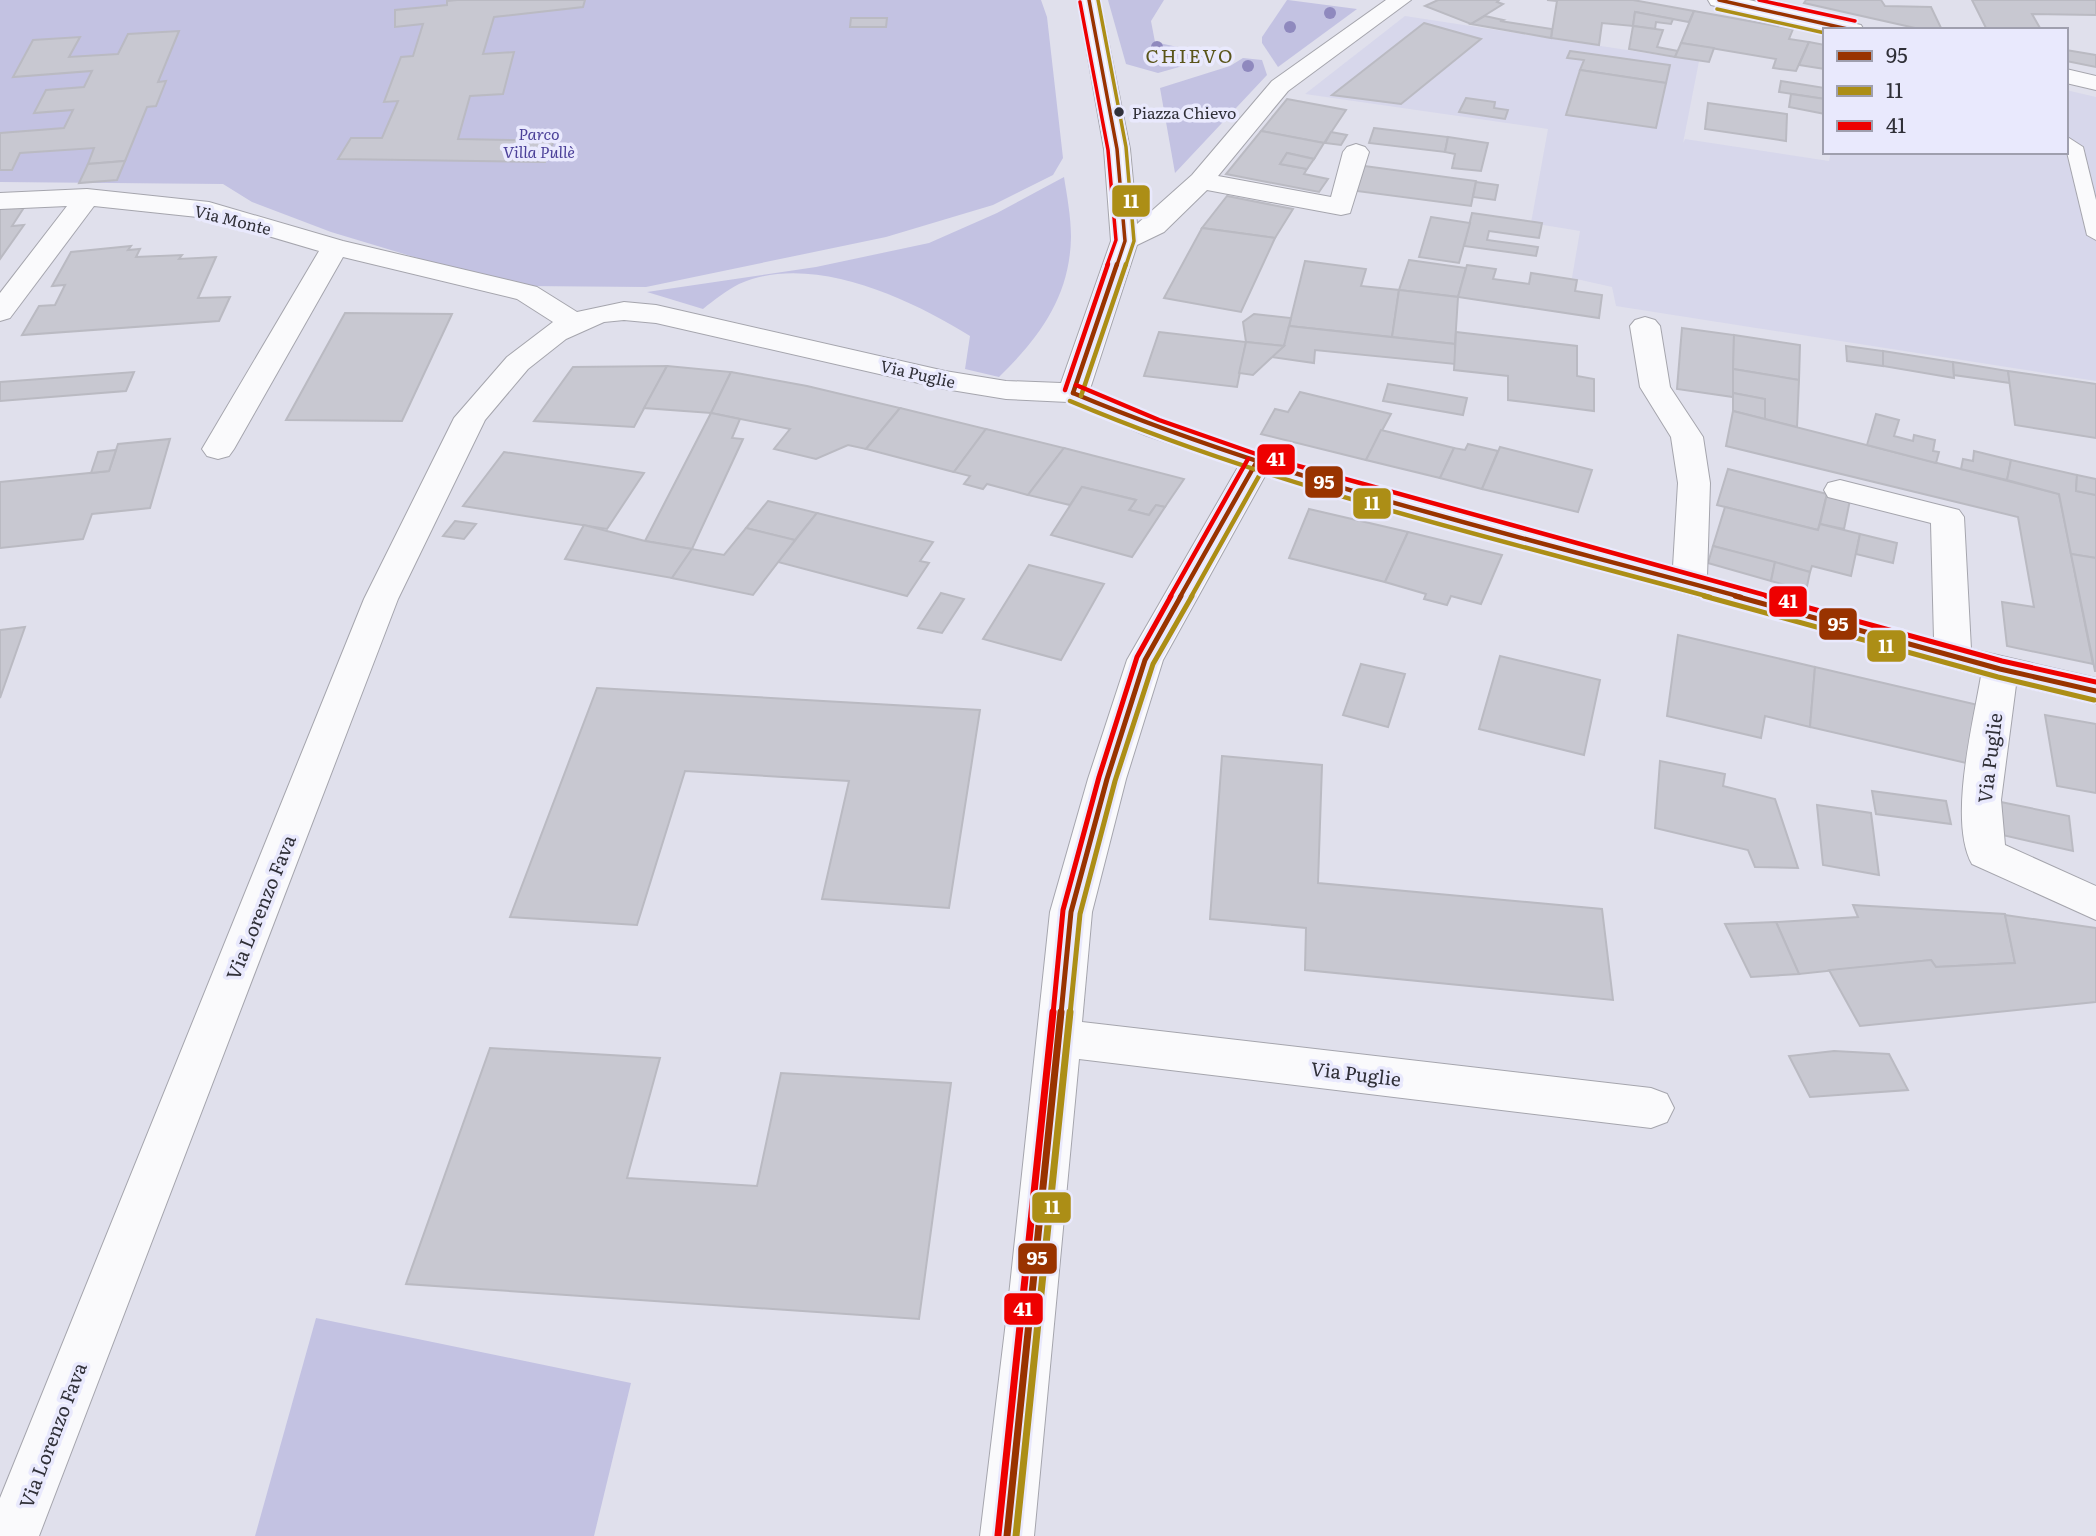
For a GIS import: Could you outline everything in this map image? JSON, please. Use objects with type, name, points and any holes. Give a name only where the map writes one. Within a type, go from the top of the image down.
[{"type":"street","points":[[1073,393],[1125,241],[1117,149],[1089,0]]},
{"type":"street","points":[[1125,241],[1154,226],[1201,181],[1280,86],[1401,0]]},
{"type":"street","points":[[1719,0],[1844,28]]},
{"type":"street","points":[[2068,76],[2096,83]]},
{"type":"street","points":[[1201,181],[1341,207],[1356,152]]},
{"type":"street","points":[[0,312],[87,197]]},
{"type":"street","name":"Via Monte","points":[[0,201],[87,197],[209,210],[335,247],[527,293],[573,322]]},
{"type":"street","points":[[218,449],[335,247]]},
{"type":"street","name":"Via Puglie","points":[[573,322],[622,311],[656,314],[945,380],[1006,390],[1073,393],[1156,428],[1256,463],[2000,669],[2096,691]]},
{"type":"street","name":"Via Lorenzo Fava","points":[[12,1536],[381,599],[470,418],[488,393],[527,355],[551,334],[573,322]]},
{"type":"street","points":[[1645,326],[1655,387],[1687,437],[1694,483],[1690,582]]},
{"type":"street","points":[[1007,1536],[1071,912],[1107,779],[1145,660],[1256,463]]},
{"type":"street","points":[[1840,490],[1947,517],[1953,656]]},
{"type":"street","name":"Via Puglie","points":[[2000,669],[1981,800],[1986,853],[2096,904]]},
{"type":"street","name":"Via Puglie","points":[[1060,1038],[1651,1108]]},
{"type":"lane","points":[[2068,142],[2075,147],[2096,235]]},
{"type":"shaded area","points":[[1405,16],[1699,61],[1683,143],[1685,139],[1829,161],[1831,154],[2068,154],[2068,90],[2096,97],[2096,381],[1616,306],[1612,287],[1572,278],[1580,231],[1531,223],[1548,129],[1305,94]]},
{"type":"green space","name":"Parco Villa Pullè","points":[[0,0],[1041,0],[1047,17],[1063,158],[1053,175],[993,205],[886,237],[646,287],[525,286],[464,272],[331,232],[252,202],[223,184],[0,182]]},
{"type":"green space","points":[[1108,0],[1164,0],[1151,21],[1155,42],[1218,56],[1158,73],[1126,64]]},
{"type":"green space","points":[[1287,0],[1357,9],[1278,67],[1262,43],[1262,37]]},
{"type":"green space","points":[[1243,58],[1262,60],[1267,75],[1175,173],[1160,88],[1230,66]]},
{"type":"green space","points":[[1064,177],[1071,237],[1065,278],[1059,297],[1040,331],[999,377],[965,369],[970,336],[889,294],[828,276],[797,273],[767,275],[739,284],[703,309],[647,292],[816,267],[929,243],[997,213]]},
{"type":"green space","points":[[316,1318],[631,1383],[594,1536],[255,1536]]},
{"type":"building","points":[[457,0],[585,0],[583,7],[494,17],[483,54],[514,52],[503,94],[470,96],[458,139],[554,141],[545,162],[338,159],[351,138],[382,138],[398,101],[384,102],[401,57],[413,56],[423,24],[395,27],[395,10],[447,5],[447,1]]},
{"type":"building","points":[[1438,0],[1499,0],[1497,2],[1503,4],[1471,24],[1425,6]]},
{"type":"building","points":[[1547,0],[1633,0],[1694,11],[1689,22],[1635,12],[1633,26],[1602,23],[1599,45],[1551,38],[1557,1]]},
{"type":"building","points":[[1806,0],[1881,0],[1885,6],[1931,7],[1941,28],[1915,28],[1804,3]]},
{"type":"building","points":[[1972,0],[2096,0],[2096,15],[2032,14],[2040,28],[1986,28]]},
{"type":"building","points":[[1694,11],[1793,29],[1789,39],[1809,42],[1796,71],[1773,68],[1776,59],[1681,43]]},
{"type":"building","points":[[1635,12],[1673,19],[1671,24],[1656,22],[1655,29],[1633,26]]},
{"type":"building","points":[[1485,16],[1552,29],[1551,38],[1471,24]]},
{"type":"building","points":[[851,18],[887,18],[886,27],[850,27]]},
{"type":"building","points":[[1424,23],[1481,39],[1401,104],[1332,95]]},
{"type":"building","points":[[1633,26],[1663,30],[1657,47],[1678,51],[1675,57],[1629,49]]},
{"type":"building","points":[[179,31],[158,82],[166,81],[156,106],[147,107],[125,161],[88,164],[94,148],[20,153],[12,170],[0,170],[0,133],[64,128],[73,110],[34,113],[46,90],[84,87],[92,71],[13,77],[33,40],[80,37],[69,57],[118,54],[128,34]]},
{"type":"building","points":[[1809,42],[1823,45],[1823,69],[1799,65]]},
{"type":"building","points":[[1681,43],[1714,48],[1709,62],[1675,57]]},
{"type":"building","points":[[2068,50],[2096,55],[2096,67],[2068,61]]},
{"type":"building","points":[[1570,51],[1670,65],[1666,83],[1580,70],[1584,60],[1567,58]]},
{"type":"building","points":[[1580,70],[1666,83],[1656,128],[1566,115]]},
{"type":"building","points":[[1781,81],[1823,88],[1823,99],[1779,92]]},
{"type":"building","points":[[1791,94],[1823,99],[1823,114],[1789,107]]},
{"type":"building","points":[[1466,98],[1495,102],[1494,108],[1508,110],[1505,119],[1459,112]]},
{"type":"building","points":[[1287,99],[1346,110],[1324,143],[1261,131]]},
{"type":"building","points":[[1708,103],[1787,114],[1786,141],[1705,129]]},
{"type":"building","points":[[1374,128],[1448,137],[1445,152],[1369,143]]},
{"type":"building","points":[[1261,131],[1324,143],[1314,159],[1287,153],[1280,164],[1307,169],[1304,174],[1328,179],[1319,192],[1226,174]]},
{"type":"building","points":[[1331,132],[1347,135],[1341,145],[1325,143]]},
{"type":"building","points":[[1448,137],[1488,143],[1481,171],[1452,168],[1455,154],[1445,152]]},
{"type":"building","points":[[1287,153],[1314,159],[1307,169],[1280,164]]},
{"type":"building","points":[[125,161],[117,180],[79,183],[88,164]]},
{"type":"building","points":[[1357,165],[1476,181],[1471,206],[1349,190]]},
{"type":"building","points":[[1476,182],[1498,185],[1495,200],[1473,197]]},
{"type":"building","points":[[1227,196],[1293,209],[1275,238],[1202,228]]},
{"type":"building","points":[[0,206],[25,206],[12,226],[24,225],[0,259]]},
{"type":"building","points":[[1472,213],[1542,223],[1539,238],[1489,231],[1487,240],[1538,247],[1536,256],[1464,246]]},
{"type":"building","points":[[1431,217],[1470,223],[1459,263],[1419,257]]},
{"type":"building","points":[[1202,228],[1275,238],[1241,312],[1164,298]]},
{"type":"building","points":[[131,246],[128,250],[140,249],[136,257],[216,257],[198,298],[230,297],[219,321],[22,335],[39,306],[55,305],[65,285],[52,286],[71,252]]},
{"type":"building","points":[[1409,260],[1466,268],[1458,297],[1399,290]]},
{"type":"building","points":[[1305,261],[1366,269],[1361,286],[1399,290],[1392,337],[1289,326]]},
{"type":"building","points":[[1467,265],[1496,269],[1493,279],[1529,284],[1531,273],[1577,280],[1575,291],[1602,295],[1599,318],[1458,297]]},
{"type":"building","points":[[1399,290],[1458,297],[1455,344],[1392,337]]},
{"type":"building","points":[[345,313],[452,314],[402,421],[286,420]]},
{"type":"building","points":[[1254,314],[1291,318],[1284,346],[1246,342],[1243,322]]},
{"type":"building","points":[[1289,326],[1455,344],[1455,364],[1315,350],[1314,363],[1271,357],[1284,346]]},
{"type":"building","points":[[1682,328],[1734,335],[1733,397],[1677,389]]},
{"type":"building","points":[[1159,332],[1246,342],[1237,387],[1144,376]]},
{"type":"building","points":[[1456,332],[1577,346],[1577,376],[1594,379],[1594,411],[1508,400],[1508,376],[1454,370]]},
{"type":"building","points":[[1734,335],[1800,345],[1799,380],[1733,369]]},
{"type":"building","points":[[1246,342],[1284,346],[1253,375],[1239,373]]},
{"type":"building","points":[[1846,346],[1883,351],[1883,366],[1847,361]]},
{"type":"building","points":[[1883,351],[1953,362],[1954,378],[1883,366]]},
{"type":"building","points":[[1953,362],[2008,371],[2010,383],[1954,375]]},
{"type":"building","points":[[667,366],[634,427],[534,421],[573,367]]},
{"type":"building","points":[[667,366],[731,372],[711,413],[644,408]]},
{"type":"building","points":[[1733,369],[1799,380],[1797,427],[1765,419],[1765,399],[1733,393]]},
{"type":"building","points":[[2008,371],[2096,384],[2096,438],[2015,425]]},
{"type":"building","points":[[134,372],[126,391],[0,401],[0,382]]},
{"type":"building","points":[[731,372],[807,386],[900,408],[866,449],[848,445],[816,459],[774,449],[790,429],[711,413]]},
{"type":"building","points":[[1388,384],[1467,398],[1463,415],[1383,401]]},
{"type":"building","points":[[1300,392],[1391,414],[1366,460],[1261,434],[1275,409],[1288,412]]},
{"type":"building","points":[[1733,393],[1765,399],[1765,419],[1733,411]]},
{"type":"building","points":[[900,408],[986,429],[954,472],[866,449]]},
{"type":"building","points":[[1733,411],[2059,494],[2093,664],[2007,646],[2002,602],[2034,607],[2018,517],[1726,446]]},
{"type":"building","points":[[711,413],[740,419],[732,438],[743,439],[692,549],[645,541]]},
{"type":"building","points":[[1876,414],[1899,420],[1894,436],[1913,441],[1914,435],[1935,440],[1933,451],[1939,452],[1936,463],[1867,445]]},
{"type":"building","points":[[986,429],[1064,448],[1028,495],[987,484],[983,489],[964,484],[970,476],[954,472]]},
{"type":"building","points":[[1381,430],[1454,448],[1440,478],[1366,460]]},
{"type":"building","points":[[170,439],[150,508],[92,514],[83,539],[0,548],[0,482],[109,471],[118,444]]},
{"type":"building","points":[[1468,444],[1498,451],[1482,489],[1440,478],[1454,448],[1465,450]]},
{"type":"building","points":[[1500,447],[1592,470],[1578,512],[1482,489]]},
{"type":"building","points":[[1064,448],[1184,479],[1165,507],[1156,505],[1149,515],[1129,510],[1136,500],[1082,487],[1070,505],[1028,495]]},
{"type":"building","points":[[116,450],[109,471],[91,473],[98,452]]},
{"type":"building","points":[[1974,451],[2011,460],[2007,480],[1961,469],[1963,459],[1973,461]]},
{"type":"building","points":[[504,452],[644,473],[607,529],[463,506]]},
{"type":"building","points":[[2011,460],[2077,475],[2076,491],[2096,495],[2096,558],[2071,554],[2059,494],[2007,480]]},
{"type":"building","points":[[1728,469],[1827,494],[1818,530],[1717,505]]},
{"type":"building","points":[[2077,475],[2096,479],[2096,495],[2076,491]]},
{"type":"building","points":[[1082,487],[1136,500],[1129,510],[1149,515],[1156,505],[1165,507],[1132,557],[1051,535]]},
{"type":"building","points":[[1827,494],[1850,500],[1844,529],[1820,524]]},
{"type":"building","points":[[768,501],[817,513],[795,540],[746,528]]},
{"type":"building","points":[[1725,507],[1818,530],[1820,524],[1860,534],[1851,576],[1812,566],[1810,572],[1713,546]]},
{"type":"building","points":[[1309,509],[1408,532],[1385,582],[1289,558]]},
{"type":"building","points":[[817,513],[933,542],[920,561],[929,563],[907,596],[778,562]]},
{"type":"building","points":[[455,521],[476,524],[464,539],[443,536]]},
{"type":"building","points":[[584,525],[645,541],[692,549],[672,578],[565,559]]},
{"type":"building","points":[[746,528],[795,540],[753,595],[672,578],[692,549],[724,555]]},
{"type":"building","points":[[1408,532],[1502,555],[1481,604],[1451,596],[1447,605],[1424,599],[1426,594],[1385,582]]},
{"type":"building","points":[[1860,534],[1897,543],[1893,563],[1856,554]]},
{"type":"building","points":[[1713,546],[1775,562],[1771,581],[1708,563]]},
{"type":"building","points":[[2071,554],[2096,558],[2096,671],[2095,671]]},
{"type":"building","points":[[1775,562],[1810,572],[1806,591],[1771,581]]},
{"type":"building","points":[[1029,565],[1104,584],[1061,660],[983,639]]},
{"type":"building","points":[[941,593],[964,599],[942,633],[918,628]]},
{"type":"building","points":[[25,627],[0,698],[0,630]]},
{"type":"building","points":[[1678,635],[1815,667],[1810,727],[1765,716],[1761,738],[1667,716]]},
{"type":"building","points":[[1500,656],[1600,680],[1584,755],[1479,729]]},
{"type":"building","points":[[1361,664],[1405,674],[1388,727],[1343,715]]},
{"type":"building","points":[[1815,667],[1978,705],[1975,765],[1810,727]]},
{"type":"building","points":[[597,688],[980,710],[949,908],[822,899],[849,781],[685,771],[637,925],[510,917]]},
{"type":"building","points":[[2045,715],[2096,724],[2096,793],[2057,786]]},
{"type":"building","points":[[1222,756],[1322,765],[1318,883],[1602,909],[1613,1000],[1305,970],[1306,928],[1210,919]]},
{"type":"building","points":[[1660,761],[1725,774],[1723,786],[1775,799],[1798,868],[1755,867],[1748,850],[1655,828]]},
{"type":"building","points":[[1872,791],[1946,801],[1951,824],[1876,814]]},
{"type":"building","points":[[1996,801],[2069,816],[2073,851],[1998,834]]},
{"type":"building","points":[[1817,805],[1871,813],[1879,875],[1823,865]]},
{"type":"building","points":[[1853,905],[2005,914],[2015,963],[1936,967],[1931,960],[1799,974],[1776,922],[1858,917]]},
{"type":"building","points":[[2005,915],[2096,928],[2096,1002],[1860,1026],[1829,970],[1931,960],[1936,967],[2015,963]]},
{"type":"building","points":[[1776,922],[1799,974],[1751,977],[1725,924]]},
{"type":"building","points":[[490,1048],[660,1058],[627,1178],[757,1186],[781,1073],[951,1083],[919,1319],[406,1284]]},
{"type":"building","points":[[1834,1051],[1889,1054],[1908,1090],[1810,1097],[1789,1056]]},
{"type":"transit line","name":"95","points":[[1073,393],[1125,241],[1117,149],[1089,0]]},
{"type":"transit line","name":"11","points":[[1081,396],[1134,241],[1126,147],[1098,0]]},
{"type":"transit line","name":"95","points":[[1719,0],[1843,28]]},
{"type":"transit line","name":"41","points":[[1759,0],[1855,21]]},
{"type":"transit line","name":"41","points":[[1065,390],[1116,240],[1108,150],[1080,2]]},
{"type":"transit line","name":"11","points":[[1717,9],[1823,33]]},
{"type":"transit line","name":"41","points":[[1076,385],[1159,420],[1259,455],[2002,661],[2096,682]]},
{"type":"transit line","name":"95","points":[[1073,393],[1156,428],[1256,463],[2000,669],[2096,691]]},
{"type":"transit line","name":"11","points":[[1070,401],[1153,436],[1254,471],[1998,677],[2094,700]]},
{"type":"transit line","name":"41","points":[[998,1535],[1063,910],[1099,777],[1137,657],[1248,459]]},
{"type":"transit line","name":"95","points":[[1007,1536],[1033,1305],[1071,912],[1107,779],[1145,660],[1256,463]]},
{"type":"transit line","name":"11","points":[[1016,1536],[1042,1306],[1080,914],[1115,781],[1153,664],[1264,467]]},
{"type":"place","name":"Piazza Chievo","points":[[1119,112]]},
{"type":"district","name":"CHIEVO","points":[[1190,55]]}]
